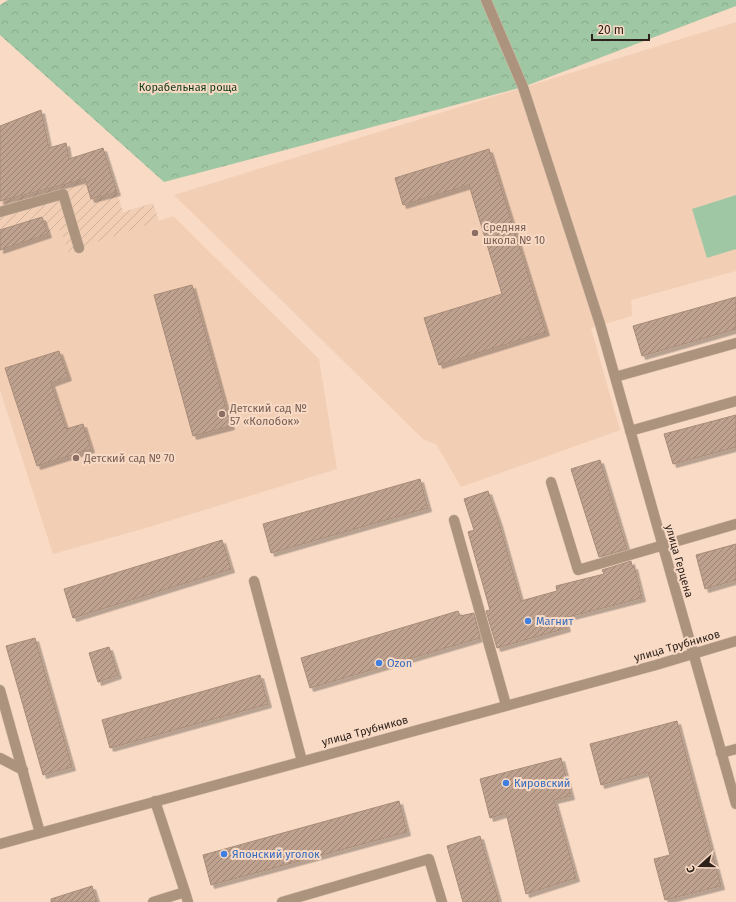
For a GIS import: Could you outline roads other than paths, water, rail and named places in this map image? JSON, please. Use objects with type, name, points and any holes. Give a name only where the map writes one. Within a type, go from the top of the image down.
[{"type":"street","name":"улица Герцена","points":[[486,0],[523,87],[600,324],[736,804]]},
{"type":"street","points":[[0,212],[63,194],[79,248]]},
{"type":"street","points":[[615,377],[736,343]]},
{"type":"street","points":[[630,431],[736,401]]},
{"type":"street","points":[[551,482],[578,570],[736,524]]},
{"type":"street","points":[[454,520],[506,705]]},
{"type":"street","points":[[254,580],[302,761]]},
{"type":"street","name":"улица Трубников","points":[[0,844],[736,641]]},
{"type":"street","points":[[0,690],[40,833]]},
{"type":"street","points":[[722,753],[736,749]]},
{"type":"street","points":[[0,758],[23,770]]},
{"type":"street","points":[[155,801],[188,902]]},
{"type":"street","points":[[282,902],[429,859],[442,902]]},
{"type":"street","points":[[153,902],[185,892]]},
{"type":"place","name":"Средняя школа № 10","points":[[475,233]]},
{"type":"place","name":"Детский сад № 57 «Колобок»","points":[[222,414]]},
{"type":"place","name":"Детский сад № 70","points":[[76,458]]},
{"type":"place","name":"Магнит","points":[[528,621]]},
{"type":"place","name":"Ozon","points":[[379,663]]},
{"type":"place","name":"Кировский","points":[[506,783]]},
{"type":"place","name":"Японский уголок","points":[[224,854]]},
{"type":"park label","name":"Корабельная роща","points":[[188,87]]}]
